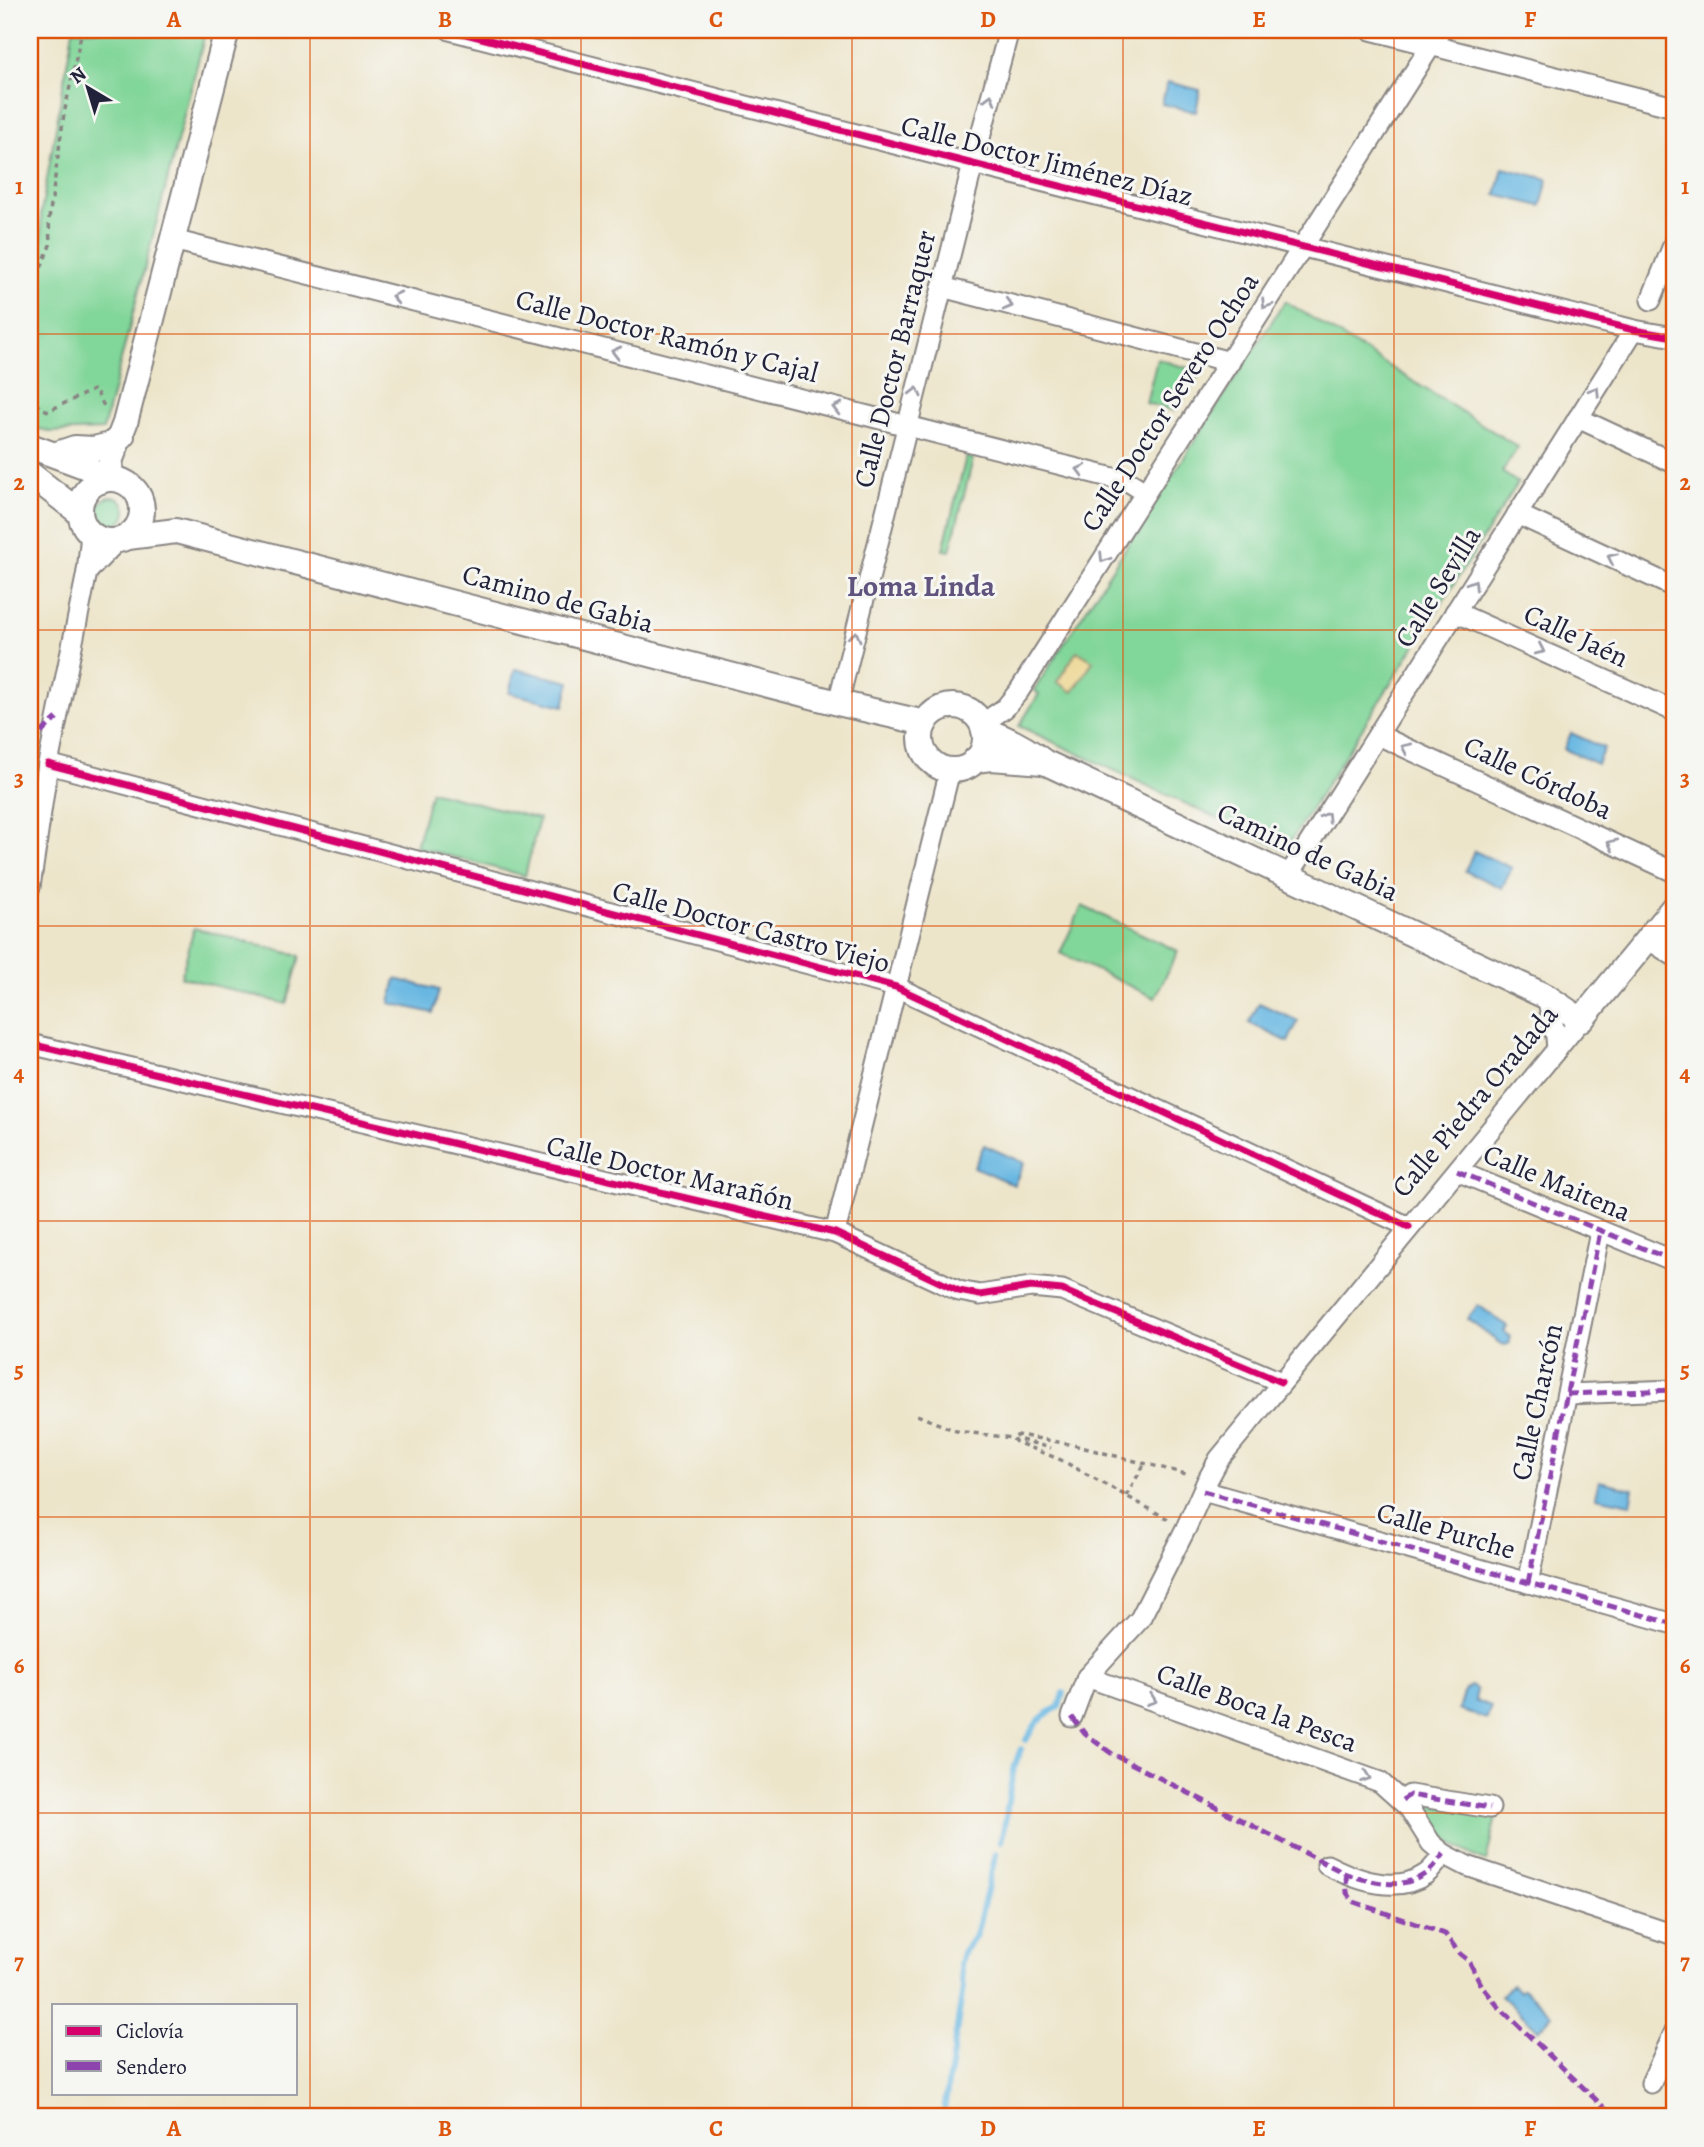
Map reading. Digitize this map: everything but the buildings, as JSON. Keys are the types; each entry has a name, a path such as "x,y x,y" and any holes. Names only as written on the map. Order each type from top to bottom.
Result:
{"street":[{"path":"87,572 139,524 121,488 111,459 122,436 227,30"},
{"name":"Calle Doctor Jiménez Díaz","path":"450,30 1303,247 1634,330 1674,337"},
{"name":"Calle Doctor Barraquer","path":"838,703 1009,30"},
{"path":"1371,30 1436,37 1674,107"},
{"name":"Calle Doctor Severo Ochoa","path":"983,727 1005,708 1019,691 1436,37"},
{"name":"Calle Doctor Ramón y Cajal","path":"173,240 1129,482 1145,492"},
{"path":"1651,300 1674,243"},
{"path":"942,287 1230,362"},
{"name":"Calle Sevilla","path":"1289,875 1634,330"},
{"path":"1578,418 1674,463"},
{"path":"54,455 75,448 94,449 110,445 122,436"},
{"name":"Camino de Gabia","path":"30,446 87,467 121,488 176,531"},
{"path":"30,474 103,540 123,539"},
{"path":"30,887 48,764 87,572 84,495 94,484 121,488"},
{"path":"1517,514 1674,587"},
{"name":"Camino de Gabia","path":"123,539 176,531 838,703 925,723"},
{"name":"Calle Jaén","path":"1455,612 1674,711"},
{"path":"949,706 968,710 983,727 984,746 968,766 950,770 940,767 925,753 921,733 925,723 939,709 949,706"},
{"name":"Camino de Gabia","path":"983,727 1026,748 1044,762 1586,1015"},
{"name":"Calle Córdoba","path":"1378,735 1674,872"},
{"name":"Camino de Gabia","path":"975,760 991,758 1044,762"},
{"name":"Calle Doctor Castro Viejo","path":"48,764 896,987 1409,1227"},
{"path":"835,1233 950,770"},
{"name":"Calle Piedra Oradada","path":"1072,1717 1087,1677 1140,1619 1219,1459 1674,907"},
{"path":"1649,937 1674,953"},
{"path":"1547,997 1557,1050"},
{"name":"Calle Doctor Marañón","path":"30,1044 835,1233 959,1291 980,1295 1031,1287 1062,1290 1281,1382"},
{"name":"Calle Maitena","path":"1457,1171 1674,1261"},
{"name":"Calle Charcón","path":"1528,1583 1600,1232"},
{"path":"1567,1394 1674,1390"},
{"name":"Calle Purche","path":"1205,1486 1674,1624"},
{"name":"Calle Boca la Pesca","path":"1087,1677 1380,1782 1402,1800 1431,1843 1466,1866 1674,1935"},
{"path":"1402,1800 1409,1795 1490,1808"},
{"path":"1327,1864 1346,1874 1391,1885 1411,1882 1427,1873 1444,1854"},
{"path":"1651,2083 1674,2033"}],"path":[{"path":"30,326 36,281 50,245 49,219 64,114 82,30"},
{"path":"30,397 32,403 48,411 95,389 106,409"},
{"path":"917,1415 956,1432 1012,1438 1019,1435 1145,1463 1205,1486"},
{"path":"1012,1438 1186,1528"},
{"path":"1021,1440 1051,1448"},
{"path":"1049,1455 1054,1441"},
{"path":"1126,1496 1145,1463"}],"green space":[{"path":"73,30 206,30 103,430 50,432 30,426 30,268 31,261 42,248 41,213"},
{"path":"1285,301 1518,447 1502,472 1518,483 1285,850 1019,726 1039,694 1034,690"},
{"path":"1157,359 1201,372 1175,411 1146,403"},
{"path":"966,457 973,459 950,551 943,550"},
{"path":"112,497 122,501 126,511 122,521 112,525 102,521 98,511 102,501"},
{"path":"431,791 539,819 525,876 416,847"},
{"path":"1082,906 1178,951 1155,998 1060,953"},
{"path":"194,928 300,956 287,1004 181,977"},
{"path":"1422,1803 1496,1817 1486,1862 1465,1851 1440,1832"}],"sand":[{"path":"1077,651 1093,661 1073,692 1057,682"}],"water":[{"path":"1167,82 1200,90 1196,112 1162,104"},
{"path":"1503,168 1548,179 1541,206 1496,195"},
{"path":"515,669 570,682 564,706 509,693"},
{"path":"1571,733 1604,748 1597,764 1564,749"},
{"path":"1474,851 1512,868 1502,888 1465,871"},
{"path":"396,979 439,990 433,1013 390,1003"},
{"path":"1259,1003 1298,1021 1288,1042 1249,1023"},
{"path":"984,1145 1024,1163 1014,1185 974,1167"},
{"path":"1478,1305 1507,1326 1504,1331 1510,1337 1510,1343 1501,1344 1467,1319"},
{"path":"1599,1481 1633,1489 1630,1504 1596,1497"},
{"path":"1471,1686 1477,1690 1475,1701 1491,1706 1487,1719 1459,1710 1465,1690"},
{"path":"1512,1984 1520,1991 1523,1988 1552,2015 1538,2030 1501,1995"}],"waterway":[{"path":"1026,1740 1039,1720 1059,1707 1063,1693"},
{"path":"1001,1841 1014,1771 1021,1749"},
{"path":"943,2117 963,1988 960,1964 963,1952 976,1935 996,1853"}],"marked path":[{"path":"30,743 57,718"},
{"path":"1457,1171 1674,1261"},
{"path":"1528,1583 1600,1232"},
{"path":"1567,1394 1674,1390"},
{"path":"1203,1491 1674,1624"},
{"path":"1072,1717 1085,1734 1111,1753 1346,1874 1376,1882 1406,1882 1428,1872 1444,1854"},
{"path":"1402,1800 1410,1795 1490,1808"},
{"path":"1346,1874 1347,1893 1354,1902 1445,1934 1469,1961 1482,1986 1497,2005 1614,2117"}],"cycle path":[{"path":"450,30 1634,330 1674,337"},
{"path":"48,764 896,987 1409,1227"},
{"path":"30,1044 835,1233 959,1291 980,1295 1031,1287 1062,1290 1281,1382"}],"district":[{"name":"Loma Linda","path":"921,586"}]}
